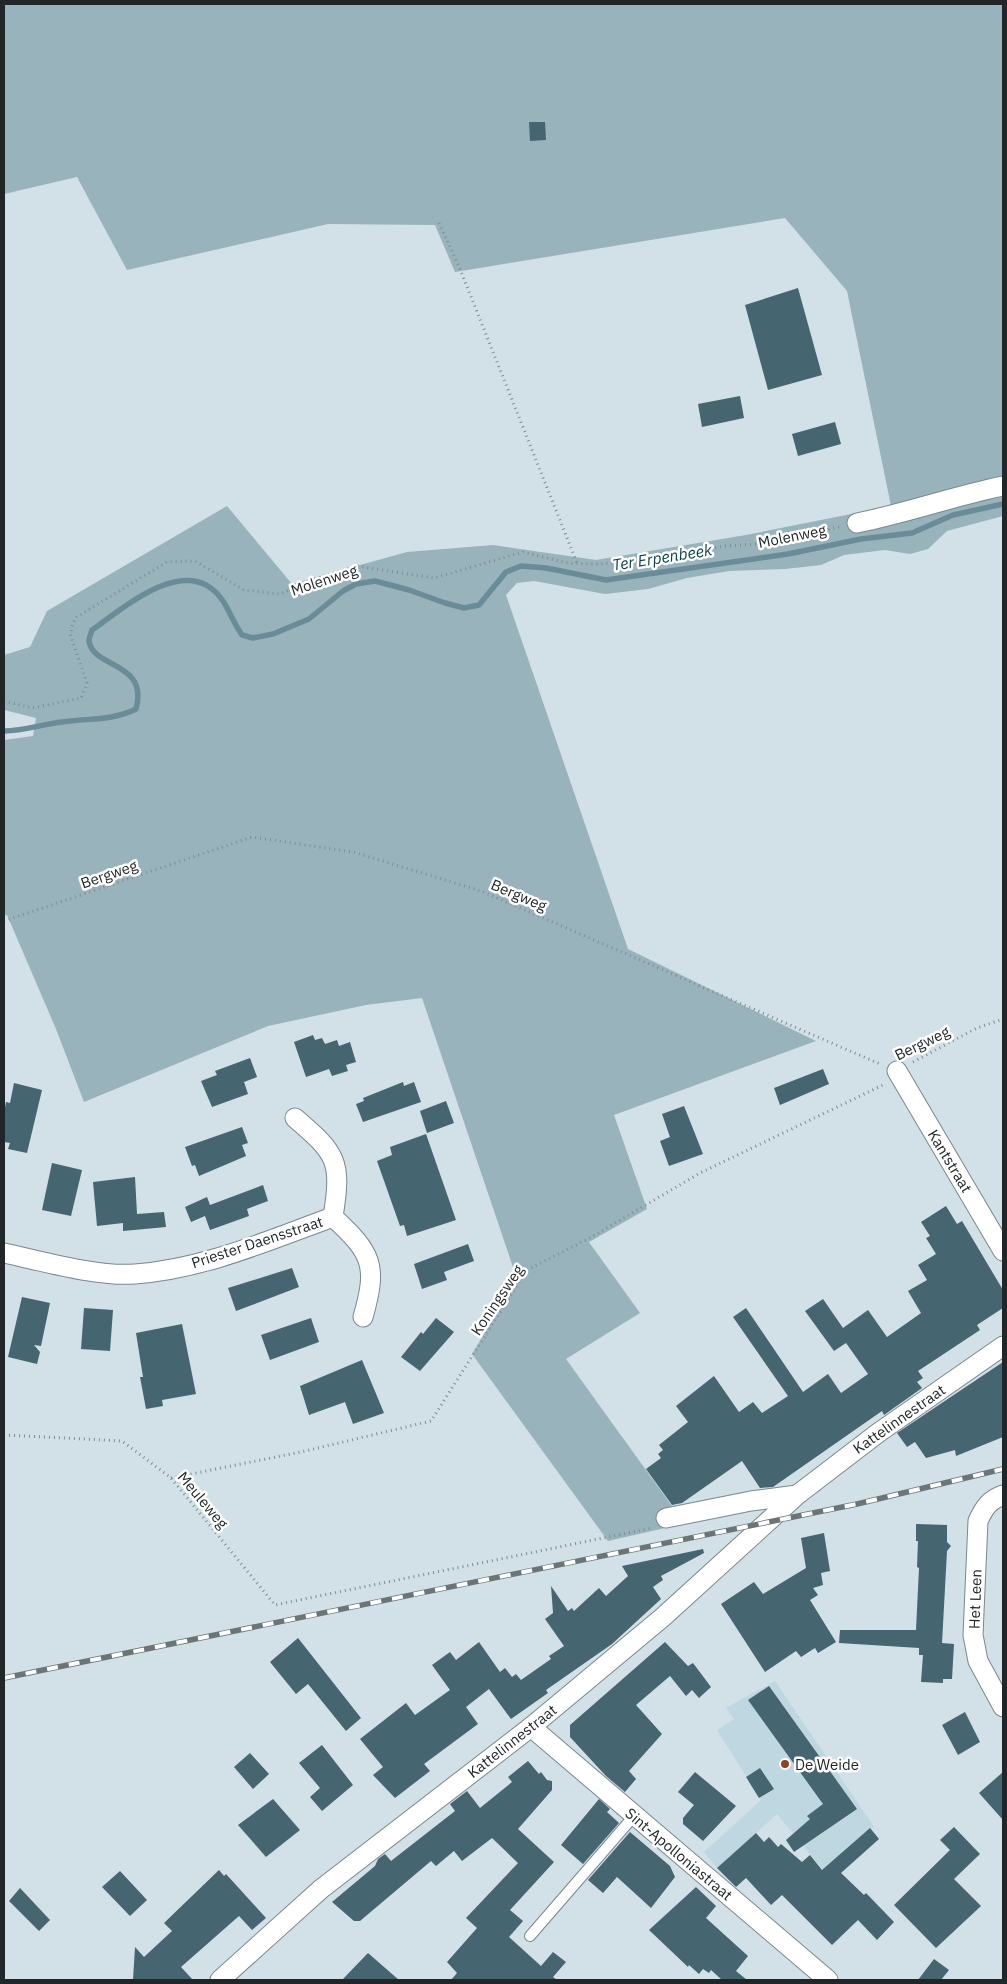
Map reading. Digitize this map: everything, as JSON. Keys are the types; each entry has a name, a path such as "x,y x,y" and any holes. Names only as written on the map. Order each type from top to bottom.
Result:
{"street":[{"path":"857,523 889,517 971,492 1003,486"},
{"name":"Kantstraat","path":"897,1071 1003,1250"},
{"name":"Priester Daensstraat","path":"295,1118 322,1141 334,1158 337,1188 332,1218"},
{"name":"Priester Daensstraat","path":"4,1253 80,1270 134,1275 204,1263 332,1218"},
{"name":"Priester Daensstraat","path":"332,1218 358,1241 368,1259 372,1287 363,1317"},
{"name":"Kattelinnestraat","path":"220,1980 321,1889 531,1727 663,1617 797,1495 878,1433 1003,1346"},
{"path":"666,1518 751,1501 797,1495"},
{"name":"Het Leen","path":"1003,1495 995,1498 984,1507 978,1521 973,1635 978,1661 1003,1708"},
{"name":"Sint-Apolloniastraat","path":"531,1727 828,1980"}],"lane":[{"path":"530,1936 634,1816"}],"path":[{"path":"439,224 460,269 577,562"},
{"name":"Molenweg","path":"4,701 32,708 81,698 88,683 70,634 75,618 167,562 195,561 244,590 280,594 315,579 357,566 434,578 523,552 595,564 631,562 725,546 757,544 857,523"},
{"name":"Bergweg","path":"4,921 252,837 353,852 481,891 897,1071 976,1028 1003,1019"},
{"name":"Koningsweg","path":"171,1478 301,1452 431,1421 527,1270 588,1239 700,1173 891,1082 897,1071"},
{"name":"Meuleweg","path":"4,1435 122,1441 171,1478 275,1605 659,1526 666,1518"}],"shaded area":[{"path":"4,4 1003,4 1003,516 947,531 928,549 910,554 885,550 844,555 821,565 785,569 729,571 687,578 648,589 605,594 534,581 517,583 506,595 628,949 816,1041 614,1115 647,1209 589,1242 640,1313 566,1359 674,1509 662,1513 665,1528 608,1541 472,1354 517,1279 422,998 366,1005 268,1026 84,1102 56,1029 7,915 4,915 4,740 33,736 36,718 4,710 4,655 30,647 47,611 227,506 292,584 407,552 493,545 596,560 746,535 891,506 847,291 785,218 455,272 435,225 328,224 127,270 77,177 4,194"},
{"name":"De Weide","path":"775,1681 874,1827 823,1870 777,1814 717,1868 704,1852 761,1800 717,1730 734,1719 726,1708"}],"building":[{"path":"529,122 545,122 546,140 530,141"},
{"path":"798,288 822,375 768,390 745,305"},
{"path":"740,396 744,418 702,427 698,404"},
{"path":"835,422 841,444 798,456 792,434"},
{"path":"313,1035 315,1040 322,1038 325,1044 337,1040 339,1046 350,1042 356,1062 346,1065 348,1071 332,1076 329,1069 306,1077 294,1042"},
{"path":"250,1058 257,1077 244,1082 248,1094 212,1107 201,1081 217,1075 215,1071"},
{"path":"823,1069 829,1084 780,1105 774,1088"},
{"path":"403,1082 404,1086 414,1082 421,1102 363,1122 356,1104 364,1101 363,1098"},
{"path":"14,1083 42,1090 27,1153 8,1149 10,1143 4,1142 4,1113 6,1102 10,1103"},
{"path":"446,1101 454,1123 427,1133 420,1111"},
{"path":"684,1106 703,1154 669,1166 660,1141 670,1137 662,1114"},
{"path":"242,1127 248,1143 242,1145 246,1156 199,1176 195,1165 192,1166 185,1147"},
{"path":"426,1134 456,1220 407,1236 404,1225 400,1226 377,1161 392,1155 390,1147"},
{"path":"52,1163 82,1170 71,1216 42,1210"},
{"path":"135,1177 137,1214 164,1212 166,1227 123,1231 123,1223 97,1226 93,1182"},
{"path":"263,1185 268,1201 247,1209 249,1216 210,1230 205,1216 191,1222 185,1207 207,1197 210,1205"},
{"path":"946,1206 957,1224 962,1221 1003,1290 1003,1308 977,1325 980,1330 918,1371 923,1378 917,1382 922,1388 884,1415 882,1411 773,1487 760,1488 742,1461 682,1503 672,1505 646,1469 661,1458 658,1454 663,1450 659,1445 688,1422 676,1406 714,1376 739,1412 753,1402 762,1413 788,1396 733,1317 746,1308 803,1392 828,1374 841,1393 868,1374 846,1343 834,1351 805,1311 823,1299 843,1328 868,1310 887,1337 921,1313 908,1291 927,1280 918,1265 936,1254 926,1238 930,1236 921,1222"},
{"path":"468,1244 474,1261 444,1272 447,1280 422,1289 414,1264"},
{"path":"292,1268 299,1287 236,1311 228,1288"},
{"path":"22,1297 50,1303 41,1346 34,1345 40,1352 37,1364 8,1357"},
{"path":"84,1308 113,1310 110,1351 81,1349"},
{"path":"311,1318 319,1342 270,1360 261,1335"},
{"path":"436,1318 454,1332 420,1371 401,1357 421,1332 423,1334"},
{"path":"182,1324 196,1394 162,1400 163,1406 146,1409 140,1377 143,1377 136,1333"},
{"path":"362,1360 384,1413 353,1424 345,1402 309,1415 300,1386"},
{"path":"1003,1362 1003,1437 956,1456 955,1450 926,1458 915,1442 907,1447 897,1433"},
{"path":"916,1524 947,1525 947,1542 951,1546 947,1551 942,1643 954,1644 952,1679 943,1679 943,1683 921,1682 923,1655 919,1655 919,1648 839,1643 840,1630 916,1630 919,1568 917,1567 918,1541 916,1541"},
{"path":"824,1533 830,1571 821,1573 823,1585 813,1588 818,1595 810,1600 836,1642 818,1653 815,1648 801,1657 796,1651 765,1672 721,1604 754,1582 763,1594 806,1568 801,1538"},
{"path":"703,1549 704,1553 661,1576 663,1580 653,1587 661,1599 612,1644 546,1690 548,1693 511,1719 489,1689 466,1707 478,1724 424,1764 430,1771 395,1798 373,1775 383,1767 360,1739 406,1703 415,1715 450,1690 432,1665 450,1652 456,1660 479,1642 500,1672 505,1668 512,1677 516,1674 521,1680 551,1659 549,1656 564,1646 545,1619 553,1613 551,1586 568,1611 572,1608 574,1611 599,1588 606,1596 628,1576 622,1566"},
{"path":"298,1638 361,1718 346,1731 308,1684 296,1694 270,1662"},
{"path":"665,1642 688,1666 693,1663 711,1687 699,1698 692,1690 686,1696 670,1676 636,1705 662,1734 629,1771 636,1779 625,1792 606,1776 570,1737 570,1725"},
{"path":"769,1686 857,1809 794,1852 786,1840 810,1819 807,1816 823,1804 748,1700"},
{"path":"965,1712 980,1742 958,1755 942,1725"},
{"path":"322,1745 353,1785 322,1811 310,1797 320,1788 299,1763"},
{"path":"250,1753 269,1774 253,1789 234,1767"},
{"path":"528,1761 539,1774 541,1772 547,1780 552,1781 552,1790 518,1829 554,1862 510,1910 523,1921 509,1937 541,1966 553,1952 566,1962 553,1977 557,1980 451,1980 457,1973 447,1962 477,1928 466,1918 518,1863 492,1838 462,1861 454,1851 436,1866 431,1861 360,1921 354,1921 332,1902 375,1866 378,1859 385,1854 391,1861 455,1811 450,1804 467,1791 480,1808 512,1782 508,1777"},
{"path":"760,1768 774,1789 759,1798 746,1777"},
{"path":"695,1772 736,1806 703,1841 683,1824 683,1818 694,1805 678,1792"},
{"path":"1003,1772 1003,1820 979,1793"},
{"path":"273,1799 300,1830 266,1857 238,1825"},
{"path":"599,1799 610,1809 607,1812 619,1823 583,1864 561,1845"},
{"path":"954,1827 980,1854 954,1879 981,1906 936,1948 894,1905 950,1850 940,1840"},
{"path":"870,1828 879,1839 841,1873 864,1895 866,1893 894,1922 877,1940 858,1920 832,1945 782,1895 771,1905 746,1878 736,1887 717,1868 756,1833 764,1842 769,1837 778,1847 781,1844 802,1862 810,1855 822,1870"},
{"path":"630,1832 670,1866 675,1877 651,1908 617,1877 603,1893 588,1880"},
{"path":"219,1870 224,1876 226,1874 266,1918 252,1930 239,1916 181,1967 193,1980 133,1980 135,1947 144,1957 172,1931 164,1923"},
{"path":"120,1871 147,1900 130,1916 102,1887"},
{"path":"696,1887 716,1906 706,1918 748,1956 736,1971 747,1980 722,1980 711,1970 709,1973 703,1969 699,1974 689,1965 688,1967 649,1930"},
{"path":"20,1888 50,1920 39,1931 9,1901"},
{"path":"368,1953 399,1980 342,1980"},
{"path":"934,1959 949,1970 941,1980 918,1980"}],"waterway":[{"name":"Ter Erpenbeek","path":"4,731 118,716 136,709 138,693 135,682 128,674 100,657 93,650 89,641 90,636 92,630 139,597 175,582 193,581 209,587 223,601 242,635 253,638 273,634 309,619 343,591 356,584 375,581 464,608 479,605 506,572 521,566 546,568 606,580 788,554 861,539 912,533 953,515 1003,504"}],"railway":[{"path":"4,1678 857,1504 1003,1469"}],"place":[{"name":"De Weide","path":"785,1764"}]}
